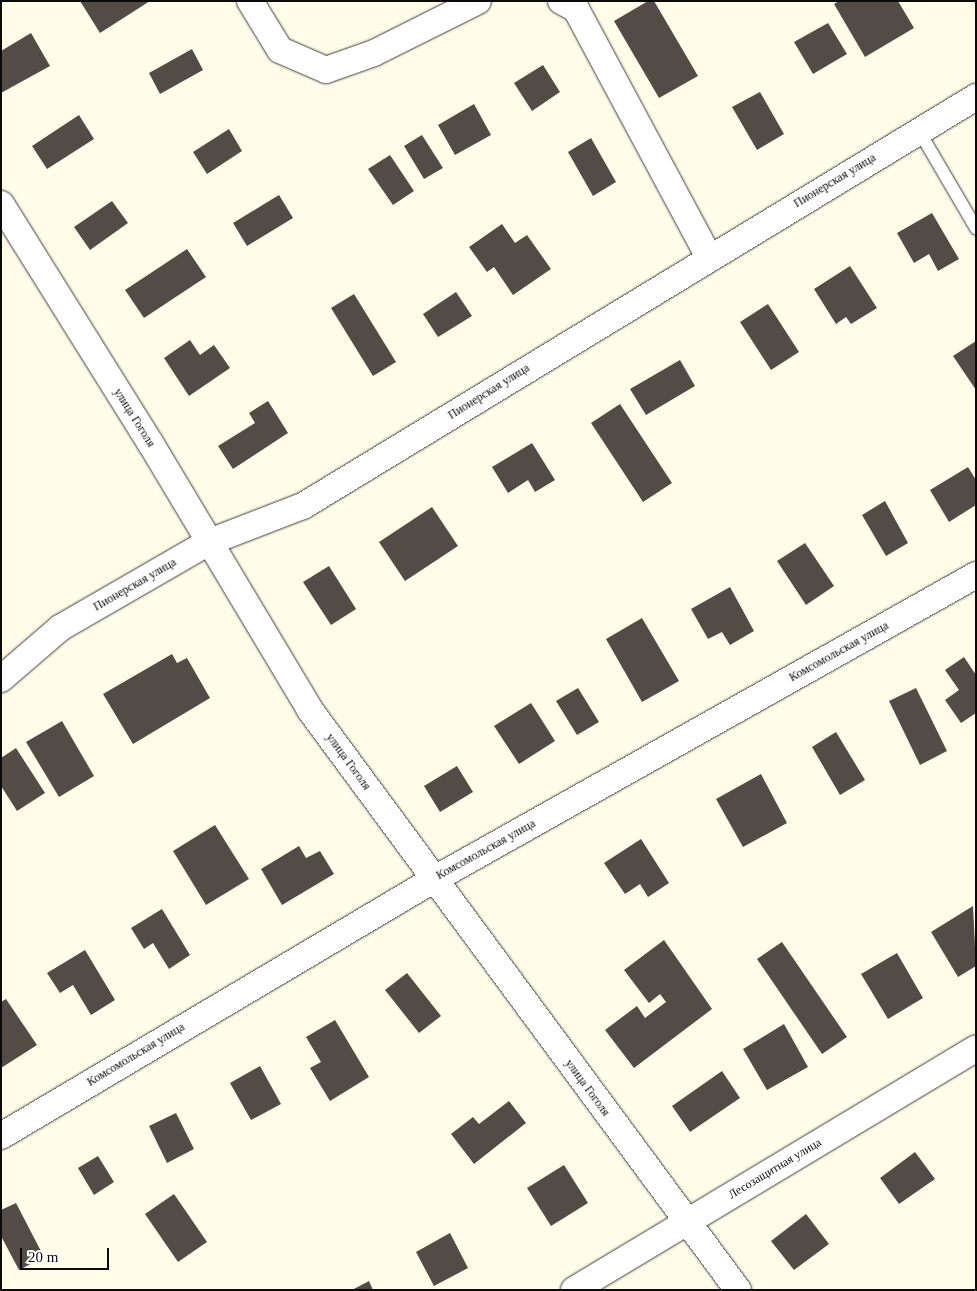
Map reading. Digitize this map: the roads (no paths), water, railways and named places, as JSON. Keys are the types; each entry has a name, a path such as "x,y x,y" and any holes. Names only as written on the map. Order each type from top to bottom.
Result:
{"street":[{"path":"250,1 280,50 326,70 374,53 478,1"},
{"path":"572,4 709,257"},
{"name":"Пионерская улица","path":"1,679 60,628 207,543 303,506 709,257 976,97"},
{"name":"улица Гоголя","path":"1,204 151,444 207,543 310,710 685,1223 738,1290"},
{"name":"Комсомольская улица","path":"1,1136 433,880 976,575"},
{"name":"Лесозащитная улица","path":"574,1290 976,1048"}],"lane":[{"path":"919,131 976,228"}]}
